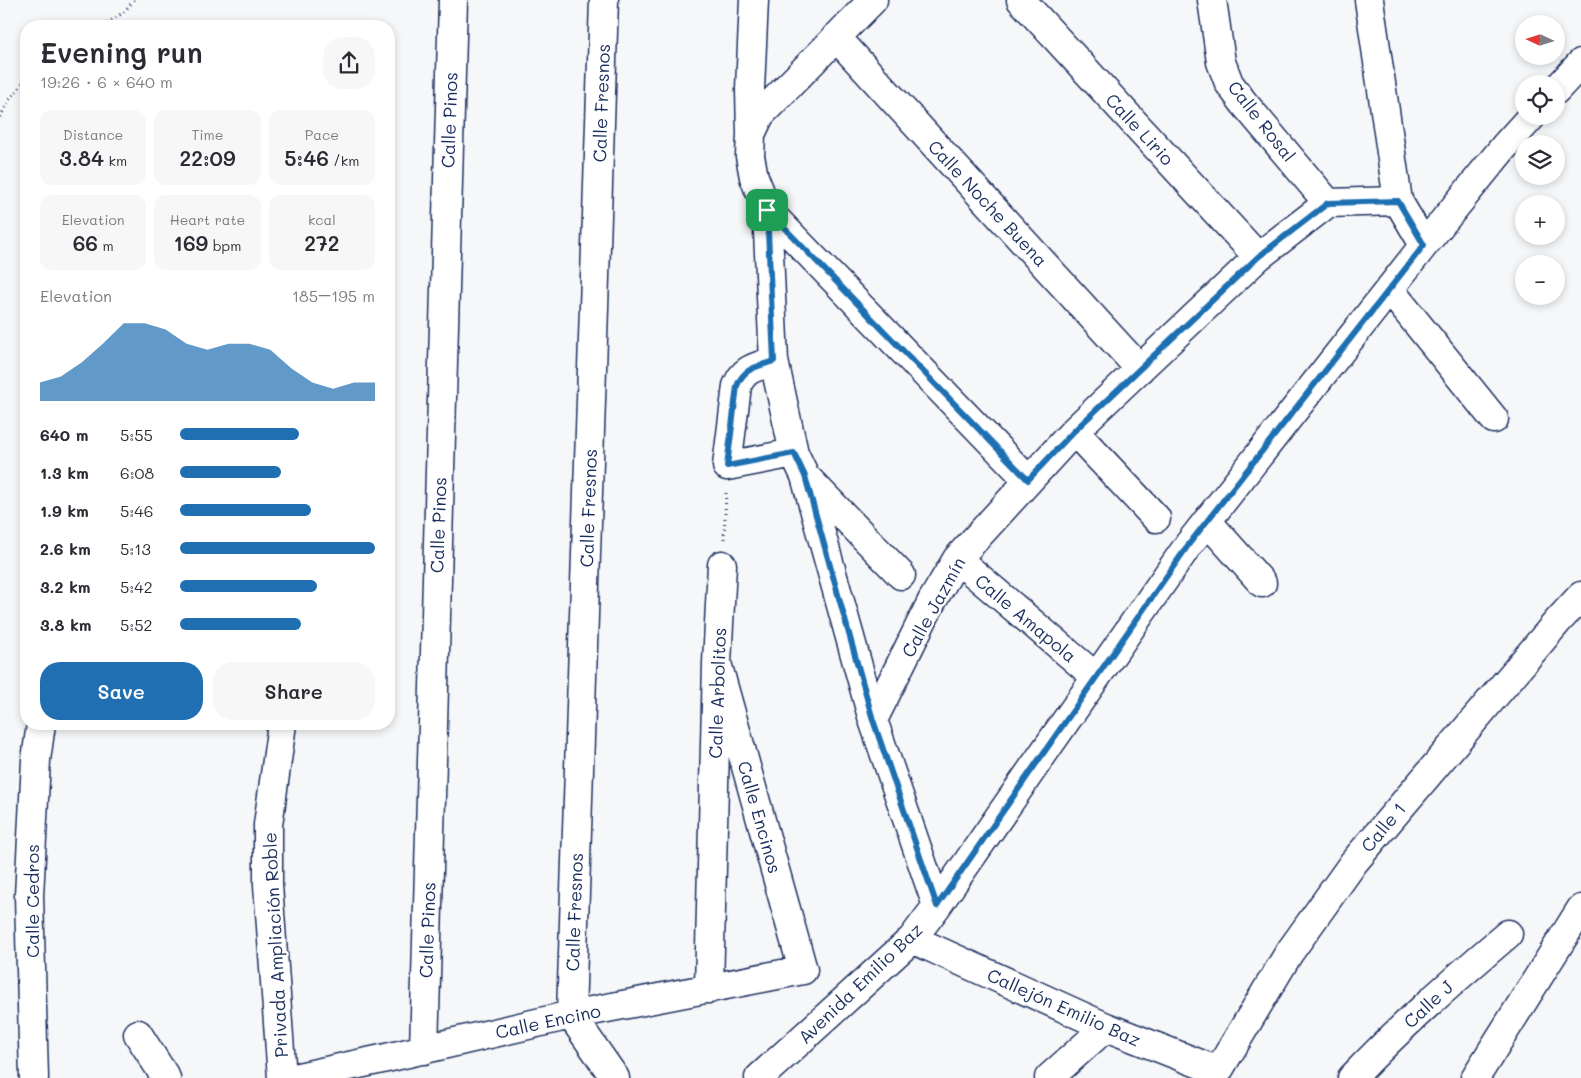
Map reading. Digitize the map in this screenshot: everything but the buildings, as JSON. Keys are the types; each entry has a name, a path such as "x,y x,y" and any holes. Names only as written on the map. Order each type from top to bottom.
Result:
{"street":[{"name":"Calle Pinos","path":"424,1050 453,0"},
{"name":"Calle Fresnos","path":"571,1015 604,0"},
{"path":"754,0 750,89 750,156 752,170 767,210 774,361 799,464 873,720 937,906"},
{"path":"751,134 760,115 873,0"},
{"name":"Calle Lirio","path":"1021,0 1258,257"},
{"name":"Calle Rosal","path":"1212,0 1221,62 1229,83 1328,203"},
{"path":"1369,0 1398,201 1424,245"},
{"name":"Calle Noche Buena","path":"836,37 1140,369"},
{"path":"1565,80 1581,63"},
{"name":"Avenida Emilio Baz","path":"759,1078 912,939 1207,521 1424,245 1524,125"},
{"path":"1328,203 1398,201"},
{"name":"Calle Jazmín","path":"873,720 932,601 957,559 1074,431 1258,257 1328,203"},
{"path":"767,210 1028,480"},
{"path":"1390,290 1494,419"},
{"path":"774,361 748,370 740,376 737,386 727,466 799,464 901,575"},
{"path":"1074,431 1156,518"},
{"path":"1207,521 1262,584"},
{"name":"Calle Amapola","path":"957,559 1096,677"},
{"name":"Calle Arbolitos","path":"709,989 717,663 722,565"},
{"name":"Calle 1","path":"1216,1075 1289,953 1354,862 1581,596"},
{"name":"Calle Encinos","path":"717,663 803,970"},
{"name":"Calle Cedros","path":"34,1078 29,896 36,760 40,730"},
{"name":"Privada Ampliación Roble","path":"281,730 268,835 268,885 282,1078"},
{"path":"1474,1078 1581,909"},
{"name":"Calle J","path":"1352,1078 1373,1055 1438,994 1508,934"},
{"name":"Callejón Emilio Baz","path":"912,939 1216,1075"},
{"name":"Calle Encino","path":"294,1078 388,1069 424,1050 571,1015 803,970"},
{"path":"571,1015 615,1078"},
{"path":"1049,1078 1106,1027"},
{"path":"138,1034 166,1078"}],"path":[{"path":"112,20 124,12 134,0"},
{"path":"0,117 20,87"},
{"path":"722,565 727,466"}],"route":[{"path":"1398,201 1424,245 1189,544 937,906 873,720 805,476 794,453 727,466 737,386 740,376 748,370 774,361 767,210 1028,480 1074,431 1258,257 1328,203 1398,201"}]}
